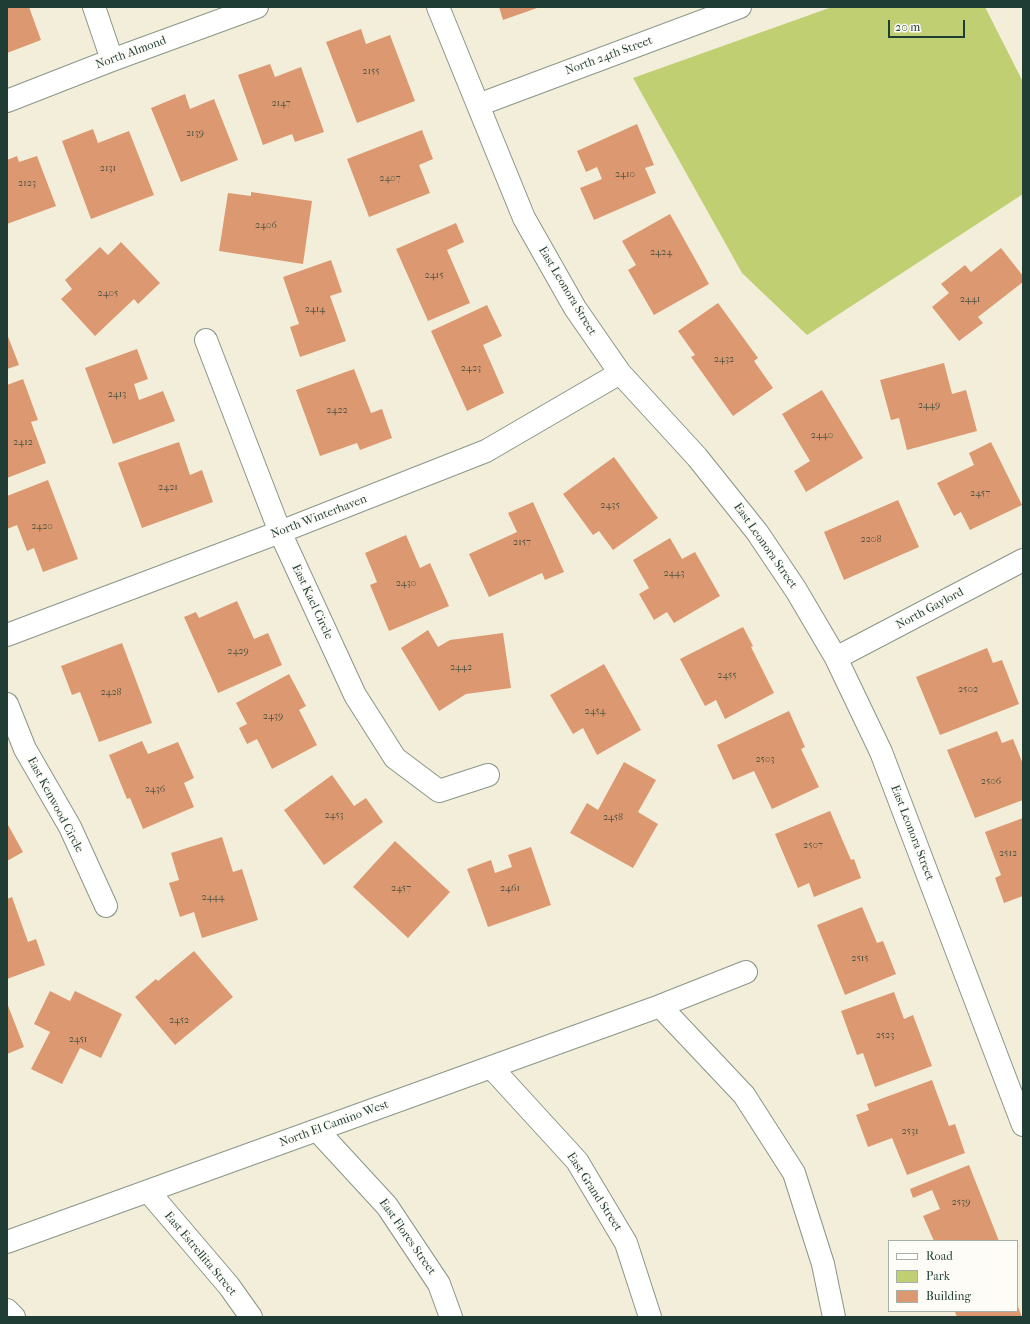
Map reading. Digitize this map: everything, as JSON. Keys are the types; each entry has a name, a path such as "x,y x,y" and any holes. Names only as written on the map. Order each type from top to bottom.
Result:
{"street":[{"path":"94,7 112,60"},
{"name":"North Almond","path":"7,100 257,7"},
{"name":"East Leonora Street","path":"438,7 524,218 574,308 620,373 697,456 757,532 796,590 836,658 881,752 1023,1125"},
{"name":"North 24th Street","path":"478,104 740,7"},
{"name":"East Kael Circle","path":"206,340 280,532 355,695 395,758 438,791 488,776"},
{"name":"North Winterhaven","path":"7,635 280,532 486,451 620,373"},
{"name":"North Gaylord","path":"836,658 1023,560"},
{"name":"East Kenwood Circle","path":"7,704 26,749 70,827 106,906"},
{"name":"North El Camino West","path":"7,1242 660,1006 746,972"},
{"path":"660,1006 744,1095 794,1172 823,1264 834,1317"},
{"name":"East Grand Street","path":"492,1067 577,1162 626,1243 650,1317"},
{"name":"East Flores Street","path":"317,1130 387,1206 439,1284 450,1317"},
{"name":"East Estrellita Street","path":"148,1191 229,1286 251,1317"},
{"path":"7,1310 14,1317"}],"green space":[{"path":"832,7 985,7 1023,82 1023,194 807,335 742,273 633,78"}],"building":[{"path":"7,7 29,7 41,40 7,53"},
{"path":"499,7 540,7 503,20"},
{"path":"361,29 366,44 390,35 415,101 357,123 326,42"},
{"path":"270,64 275,77 301,67 324,132 295,142 292,134 263,145 238,75"},
{"path":"185,94 190,109 214,99 238,160 181,182 151,108"},
{"path":"637,124 654,165 645,168 656,193 594,220 580,188 602,179 597,167 586,172 577,151"},
{"path":"93,129 98,143 129,131 154,195 91,219 62,141"},
{"path":"422,130 433,159 419,165 430,193 369,217 347,159"},
{"path":"17,156 19,162 37,156 56,206 7,224 7,160"},
{"path":"251,192 312,201 303,264 219,251 228,193 251,196"},
{"path":"670,214 709,284 654,315 628,270 636,265 622,241"},
{"path":"456,223 464,242 447,250 470,303 428,321 396,249"},
{"path":"121,242 160,283 138,304 134,299 95,336 61,299 72,289 65,280 100,247 108,255"},
{"path":"1001,248 1023,276 1023,282 978,317 983,323 959,341 932,307 949,293 941,284 965,265 971,272"},
{"path":"331,260 342,292 330,296 346,341 300,357 290,327 299,324 283,277"},
{"path":"718,303 758,358 754,361 773,388 733,416 691,357 695,355 678,331"},
{"path":"487,305 502,336 483,345 504,393 467,411 431,331"},
{"path":"7,334 19,365 7,369"},
{"path":"137,349 148,379 134,384 139,400 163,391 175,421 113,444 85,368"},
{"path":"944,363 952,394 966,390 977,431 907,450 899,418 891,420 880,380"},
{"path":"354,369 371,413 382,409 392,438 360,450 357,443 320,456 296,390"},
{"path":"23,379 38,420 31,422 46,463 7,478 7,385"},
{"path":"822,390 863,458 806,492 794,471 810,461 782,414"},
{"path":"179,442 190,475 202,470 213,502 142,528 118,463"},
{"path":"991,442 1022,505 970,530 961,512 954,516 937,483 974,465 969,453"},
{"path":"614,457 658,518 613,550 599,531 593,535 563,494"},
{"path":"48,480 78,559 43,572 34,548 27,551 17,525 7,529 7,496"},
{"path":"898,500 919,547 844,580 824,532"},
{"path":"533,502 564,572 545,580 542,573 489,597 469,554 517,532 508,513"},
{"path":"406,535 420,568 430,563 449,606 389,631 370,585 377,582 365,553"},
{"path":"670,538 682,559 695,552 720,596 674,623 667,612 654,620 639,594 649,588 633,560"},
{"path":"237,601 254,639 268,633 282,665 218,693 184,617 196,612 199,618"},
{"path":"743,627 753,646 751,647 774,693 725,719 716,700 705,706 680,659"},
{"path":"428,630 438,647 450,640 503,633 511,688 466,694 439,711 401,648"},
{"path":"122,643 152,723 99,742 80,692 72,695 61,666"},
{"path":"987,648 993,663 1002,660 1019,704 940,735 916,677"},
{"path":"604,664 641,730 597,755 583,728 573,734 550,695"},
{"path":"289,674 306,706 299,710 317,745 272,769 257,739 247,744 239,728 247,724 236,703"},
{"path":"789,711 805,747 801,749 819,787 772,809 754,771 733,780 717,745"},
{"path":"997,731 1002,743 1013,739 1023,764 1023,800 975,818 947,750"},
{"path":"142,741 148,754 178,742 194,778 184,783 194,807 143,829 130,798 127,799 109,755"},
{"path":"624,762 656,780 638,812 658,824 633,868 570,833 587,803 598,810"},
{"path":"332,775 354,806 366,798 383,822 324,865 284,810"},
{"path":"830,811 851,860 854,859 861,878 814,897 809,883 798,888 775,834"},
{"path":"1023,818 1023,896 1004,903 995,878 1001,875 985,832"},
{"path":"7,823 23,852 7,861"},
{"path":"222,837 233,872 242,869 258,920 202,938 194,912 180,917 169,883 179,880 171,853"},
{"path":"395,841 450,892 408,938 353,887"},
{"path":"531,847 551,905 488,927 467,869 491,860 495,873 512,867 508,855"},
{"path":"12,897 28,942 36,939 45,965 7,979 7,899"},
{"path":"862,907 877,943 883,941 896,974 845,995 817,925"},
{"path":"194,951 233,997 175,1045 135,997 156,979 158,981"},
{"path":"50,991 70,1001 75,991 122,1014 101,1058 80,1048 62,1084 31,1069 50,1032 34,1024"},
{"path":"894,992 904,1019 913,1015 932,1066 875,1087 863,1053 857,1055 841,1011"},
{"path":"7,1003 24,1047 7,1054"},
{"path":"932,1080 949,1126 955,1124 965,1153 907,1175 892,1138 868,1147 856,1115 869,1110 867,1104"},
{"path":"969,1165 999,1240 934,1240 923,1216 940,1209 932,1190 913,1198 910,1189"},
{"path":"1018,1307 1022,1317 957,1317 955,1312 1018,1312"}]}
